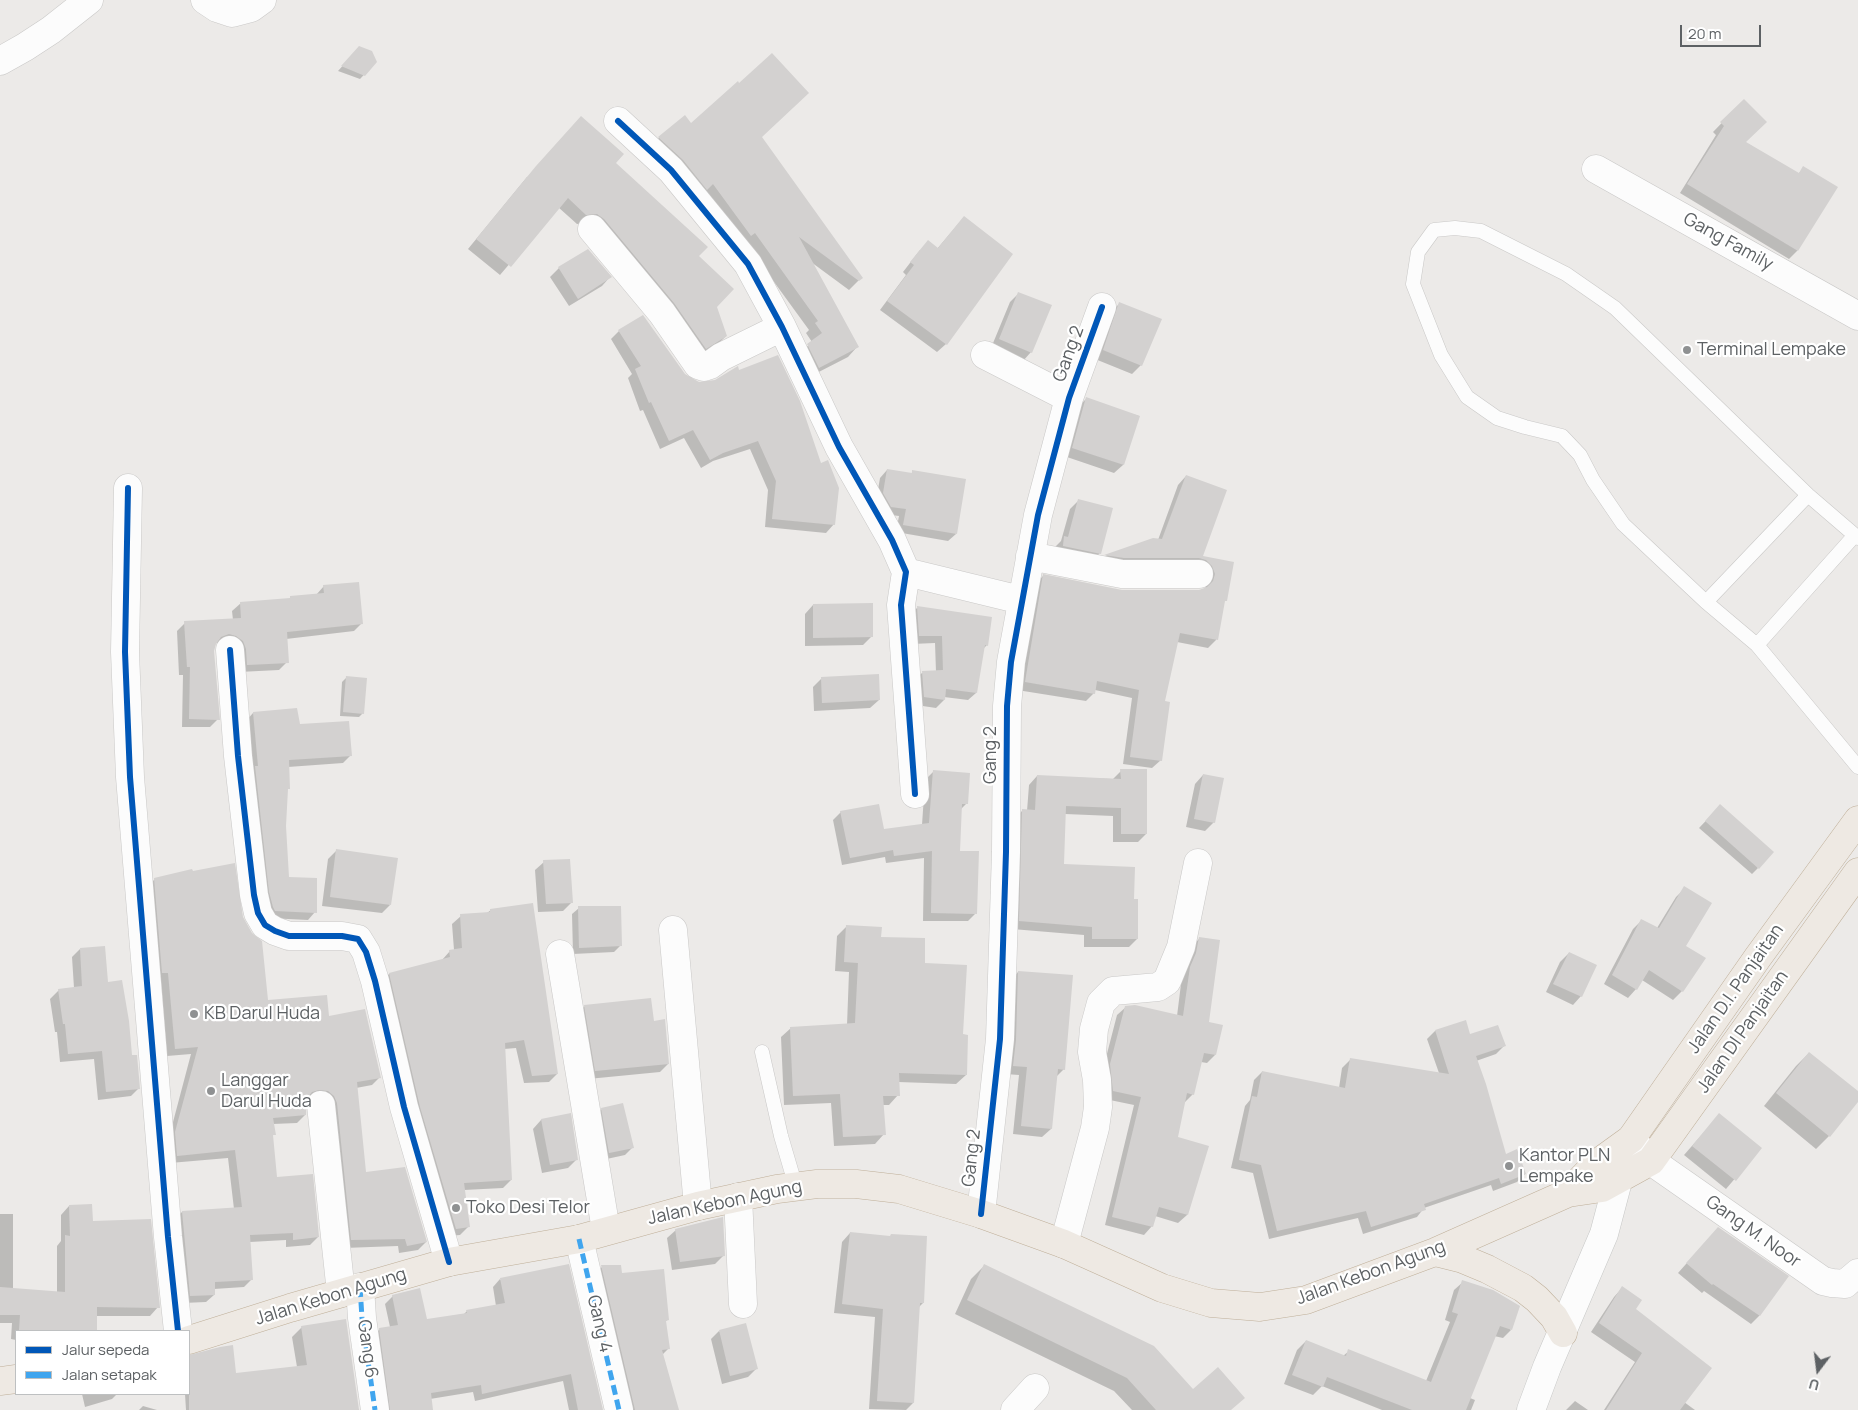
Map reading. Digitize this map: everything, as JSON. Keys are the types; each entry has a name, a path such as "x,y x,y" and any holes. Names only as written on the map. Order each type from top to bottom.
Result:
{"highway":[{"name":"Jalan D.I. Panjaitan","path":"1568,1193 1595,1165 1620,1146 1858,820"},
{"name":"Jalan DI Panjaitan","path":"1568,1193 1602,1188 1618,1181 1651,1161 1858,872"},
{"name":"Jalan Kebon Agung","path":"190,1340 448,1262 580,1239 606,1230 698,1206 796,1186 856,1184 899,1189 982,1214 1064,1244 1162,1288 1211,1303 1260,1307 1306,1300 1435,1252 1568,1193"},
{"path":"1435,1252 1463,1259 1523,1288 1537,1299 1554,1317 1563,1333"},
{"path":"0,1381 15,1379"}],"street":[{"path":"0,60 32,43 89,0"},
{"path":"205,0 217,8 232,12 251,8 262,0"},
{"path":"618,121 671,170 748,264 782,327 839,446 892,540 906,572 901,605 915,794"},
{"name":"Gang Family","path":"1596,169 1858,316"},
{"path":"592,229 662,313 698,365 704,367 710,365 721,356 782,327"},
{"name":"Gang 2","path":"982,1214 1000,1039 1006,852 1007,706 1011,662 1038,515 1069,398 1102,307"},
{"path":"985,355 1069,398"},
{"path":"128,488 126,652 130,777 168,1237 178,1330"},
{"path":"1030,556 1122,574 1200,574"},
{"path":"906,572 1021,600"},
{"path":"230,650 238,756 254,896 258,913 265,925 274,931 289,936 342,936 358,939 366,952 375,981 404,1107 448,1262"},
{"path":"1064,1244 1095,1128 1098,1107 1097,1080 1092,1052 1094,1028 1101,1003 1113,991 1158,988 1167,981 1181,947 1198,863"},
{"path":"672,930 698,1206"},
{"path":"560,954 606,1230"},
{"name":"Gang 6","path":"321,1105 350,1290 362,1318 375,1410"},
{"path":"1531,1410 1547,1367 1604,1234 1618,1181 1620,1146 1651,1161"},
{"name":"Gang M. Noor","path":"1651,1161 1823,1281 1845,1284 1858,1272"},
{"path":"738,1197 743,1304"},
{"name":"Gang 4","path":"580,1239 619,1410"},
{"path":"1015,1410 1036,1388"}],"lane":[{"path":"1757,645 1856,537 1808,495 1615,308 1566,274 1481,231 1455,228 1434,230 1418,252 1413,284 1441,355 1467,397 1497,418 1562,436 1580,455 1593,480 1623,524 1706,602 1757,645 1858,767"},
{"path":"1706,602 1808,495"},
{"path":"762,1052 781,1136 796,1186"}],"building":[{"path":"359,46 372,51 377,62 365,76 341,66"},
{"path":"772,53 809,93 762,137 863,278 859,281 799,237 859,347 819,368 807,344 822,333 815,323 818,321 755,233 751,236 713,184 707,190 683,160 658,137 685,115 691,123"},
{"path":"1744,99 1767,122 1746,142 1799,173 1803,166 1838,187 1798,251 1687,184 1724,126 1720,122"},
{"path":"581,116 624,154 616,163 708,247 699,256 734,289 717,307 727,336 706,349 674,303 604,219 597,214 586,215 568,198 511,267 476,239 536,166"},
{"path":"964,216 1013,254 947,345 887,301 914,265 910,262 928,240 938,248"},
{"path":"588,249 612,277 578,299 558,267"},
{"path":"1018,292 1052,305 1032,353 999,339"},
{"path":"1119,302 1162,319 1142,366 1103,350"},
{"path":"643,315 685,374 699,382 715,380 738,366 739,370 778,355 800,401 821,463 828,460 839,488 835,525 772,519 776,481 758,441 723,453 710,460 693,430 669,441 651,402 649,403 635,369 641,366 618,330"},
{"path":"1086,397 1140,416 1124,465 1072,448"},
{"path":"887,469 912,473 912,470 966,479 957,534 903,525 906,509 891,507 883,493"},
{"path":"1186,475 1227,490 1203,556 1234,562 1227,601 1225,601 1218,640 1180,633 1165,701 1170,702 1162,761 1130,757 1139,690 1097,681 1095,694 1025,682 1043,574 1122,590 1199,590 1207,587 1213,581 1215,574 1212,566 1206,560 1199,558 1124,558 1104,555 1153,538 1162,539"},
{"path":"1078,499 1113,508 1101,554 1063,546 1064,536 1068,537"},
{"path":"359,582 363,624 287,632 289,663 247,665 246,649 243,641 229,634 221,637 214,651 220,720 189,719 190,667 187,667 184,621 241,618 240,602 324,593 323,585"},
{"path":"873,603 873,637 813,638 813,604"},
{"path":"917,606 992,617 988,646 985,645 977,693 946,689 945,700 924,697 922,671 943,670 942,636 919,636"},
{"path":"879,674 880,700 822,703 821,677"},
{"path":"346,676 367,678 364,714 343,712"},
{"path":"297,708 300,724 349,721 352,756 289,760 290,789 288,789 286,826 289,877 317,878 317,913 275,911 273,907 269,892 255,766 258,766 253,712"},
{"path":"1120,769 1147,769 1147,834 1121,834 1121,808 1066,806 1064,864 1135,867 1134,899 1138,899 1138,939 1092,939 1092,927 1019,921 1022,809 1035,810 1037,775 1121,779"},
{"path":"933,770 970,773 968,804 962,804 960,851 979,851 977,914 931,913 932,851 894,856 893,850 850,858 840,811 879,804 884,829 929,823"},
{"path":"1203,774 1224,778 1215,823 1194,819"},
{"path":"1720,804 1774,852 1759,869 1705,821"},
{"path":"336,849 398,858 391,905 330,897"},
{"path":"570,859 573,903 546,904 543,860"},
{"path":"235,863 243,917 252,933 262,941 268,1000 327,995 329,1016 365,1009 381,1078 357,1082 366,1172 405,1167 427,1242 407,1246 405,1239 351,1240 337,1103 334,1096 328,1091 319,1090 312,1092 307,1098 306,1115 273,1118 276,1135 273,1135 277,1177 313,1174 319,1237 293,1240 293,1233 250,1235 253,1280 215,1282 215,1295 190,1296 182,1211 242,1207 235,1150 177,1156 175,1132 198,1047 175,1049 168,973 162,973 154,878 192,869 193,871"},
{"path":"1684,886 1712,903 1686,946 1706,958 1683,992 1649,970 1637,990 1612,975 1641,919 1659,928"},
{"path":"533,903 558,1074 532,1076 524,1040 505,1043 512,1180 464,1183 470,1227 456,1229 420,1107 389,973 450,957 449,950 462,948 460,914 490,912 490,909"},
{"path":"578,906 621,906 622,946 579,948"},
{"path":"846,925 882,927 881,937 925,938 925,963 967,965 963,1034 968,1035 967,1075 899,1073 900,1096 883,1096 886,1135 843,1137 840,1094 793,1096 790,1027 855,1023 858,963 844,962"},
{"path":"1199,937 1220,940 1209,1022 1223,1025 1216,1055 1204,1053 1194,1095 1187,1093 1178,1137 1209,1146 1188,1215 1159,1207 1153,1227 1112,1217 1141,1097 1113,1091 1110,1064 1125,1006 1135,1005 1183,1016 1190,967 1196,953"},
{"path":"105,946 108,982 122,980 129,1021 132,1055 137,1055 140,1089 106,1092 102,1051 68,1054 65,1024 63,1024 58,989 82,986 80,948"},
{"path":"1569,952 1597,965 1582,997 1553,984"},
{"path":"1018,971 1073,975 1065,1070 1058,1069 1052,1129 1021,1126 1027,1067 1013,1066 1016,1040"},
{"path":"651,998 654,1021 665,1019 669,1064 595,1071 584,1005"},
{"path":"1466,1020 1470,1034 1498,1025 1506,1046 1476,1056 1506,1154 1517,1149 1526,1174 1501,1184 1499,1178 1424,1204 1426,1210 1371,1227 1366,1211 1277,1231 1261,1165 1239,1160 1252,1096 1257,1097 1262,1071 1345,1088 1350,1058 1449,1074 1435,1030"},
{"path":"1809,1052 1858,1091 1858,1102 1830,1137 1776,1093"},
{"path":"623,1103 634,1148 609,1153 601,1108"},
{"path":"571,1113 578,1160 550,1165 541,1119"},
{"path":"1719,1113 1762,1148 1736,1181 1692,1146"},
{"path":"92,1204 93,1221 151,1219 160,1308 97,1307 97,1330 19,1330 20,1315 0,1315 0,1287 65,1292 65,1235 70,1236 69,1205"},
{"path":"723,1217 725,1256 680,1262 675,1229"},
{"path":"1718,1227 1789,1276 1760,1316 1712,1285 1686,1263"},
{"path":"850,1232 890,1236 891,1234 927,1236 924,1303 920,1303 914,1403 877,1401 883,1309 842,1304"},
{"path":"569,1264 603,1410 578,1410 571,1374 482,1394 481,1385 431,1393 433,1410 390,1410 379,1328 398,1325 392,1295 420,1288 427,1319 467,1313 466,1310 505,1303 500,1278"},
{"path":"984,1264 1154,1346 1193,1389 1218,1367 1245,1398 1231,1410 1156,1410 1127,1378 967,1300"},
{"path":"601,1265 621,1265 622,1273 664,1269 669,1320 666,1321 670,1349 662,1350 679,1410 635,1410"},
{"path":"1462,1280 1493,1290 1520,1306 1512,1330 1500,1326 1466,1410 1412,1410 1327,1377 1323,1387 1292,1375 1306,1340 1346,1356 1348,1349 1431,1382 1458,1314 1452,1312"},
{"path":"1622,1286 1642,1300 1636,1309 1712,1368 1680,1410 1606,1410 1642,1353 1599,1323"},
{"path":"346,1319 359,1410 189,1410 190,1355 233,1345 236,1373 307,1365 301,1326"},
{"path":"746,1323 758,1369 730,1376 719,1330"}],"marked path":[{"path":"579,1239 619,1410"},
{"path":"360,1287 362,1318 375,1410"}],"cycle path":[{"path":"618,121 671,170 748,264 782,327 839,447 892,540 906,572 901,605 915,794"},
{"path":"981,1214 1000,1039 1006,852 1007,706 1011,662 1038,515 1069,398 1102,307"},
{"path":"128,488 125,652 130,777 168,1237 178,1330"},
{"path":"230,650 238,756 254,895 258,913 265,925 275,931 289,936 342,936 358,939 366,952 375,981 404,1107 449,1262"}],"place":[{"name":"Terminal Lempake","path":"1687,350"},
{"name":"KB Darul Huda","path":"194,1014"},
{"name":"Langgar Darul Huda","path":"211,1091"},
{"name":"Kantor PLN Lempake","path":"1509,1166"},
{"name":"Toko Desi Telor","path":"456,1208"}]}
